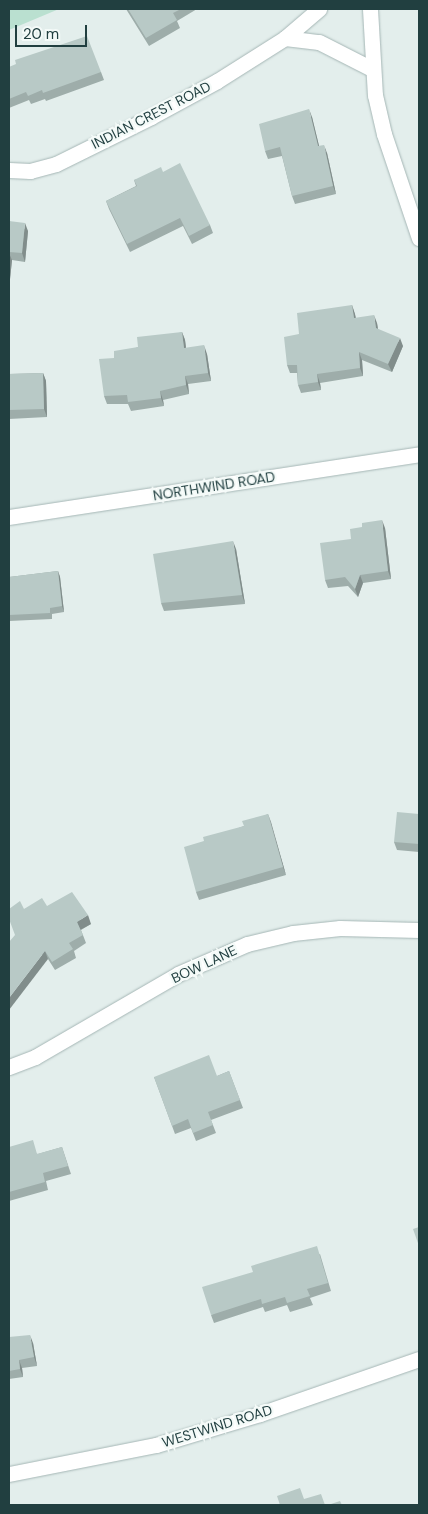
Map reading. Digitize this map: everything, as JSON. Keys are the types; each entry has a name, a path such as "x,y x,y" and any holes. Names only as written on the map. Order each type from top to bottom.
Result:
{"street":[{"name":"INDIAN CREST ROAD","path":"9,170 30,171 56,164 216,81 285,38 319,9"},
{"path":"370,9 372,69 384,134 419,238"},
{"path":"285,38 319,42 372,69"},
{"name":"NORTHWIND ROAD","path":"9,517 419,454"},
{"name":"BOW LANE","path":"9,1068 35,1057 178,974 247,944 293,933 340,928 419,930"},
{"name":"WESTWIND ROAD","path":"9,1474 156,1445 260,1414 419,1359"}],"green space":[{"path":"9,9 59,9 9,30"}],"building":[{"path":"128,9 181,9 173,13 177,20 146,38"},
{"path":"87,36 101,72 43,93 42,90 28,96 26,92 9,99 9,67 16,64 15,60"},
{"path":"309,109 318,146 324,145 333,186 292,196 280,147 265,151 259,124"},
{"path":"180,163 210,225 189,236 180,218 127,244 106,201 137,186 134,180 161,167 163,172"},
{"path":"9,221 25,223 22,253 9,252"},
{"path":"352,305 354,318 374,315 376,328 400,338 388,364 359,352 360,368 317,374 318,382 298,385 297,365 287,365 284,337 299,334 297,313"},
{"path":"182,332 184,348 204,345 208,373 185,376 186,385 160,391 161,398 128,402 127,395 104,396 99,359 114,358 114,351 138,347 137,337"},
{"path":"43,373 44,409 9,410 9,374"},
{"path":"382,520 388,571 360,575 355,589 345,577 325,580 320,543 351,539 350,529 362,527 362,523"},
{"path":"233,541 242,595 161,603 153,554"},
{"path":"58,571 62,606 50,608 50,613 9,615 9,577"},
{"path":"397,812 419,814 419,844 394,842"},
{"path":"268,814 283,867 196,892 184,847 204,841 203,837 244,826 242,821"},
{"path":"72,892 88,915 77,922 83,935 69,943 73,949 52,962 45,951 9,998 9,942 15,935 9,919 9,909 20,901 24,909 42,898 47,906"},
{"path":"209,1055 217,1076 229,1071 240,1100 208,1112 213,1125 193,1133 188,1119 172,1126 154,1077"},
{"path":"33,1140 37,1154 62,1147 68,1166 43,1173 45,1182 9,1192 9,1147"},
{"path":"419,1227 419,1246 413,1229"},
{"path":"317,1246 328,1283 307,1289 310,1296 287,1303 285,1297 262,1304 261,1299 211,1315 202,1287 253,1272 251,1266"},
{"path":"30,1335 34,1357 19,1360 20,1369 9,1371 9,1337"},
{"path":"300,1488 304,1499 321,1494 325,1505 280,1505 277,1496"},
{"path":"340,1501 342,1505 328,1505"}]}
